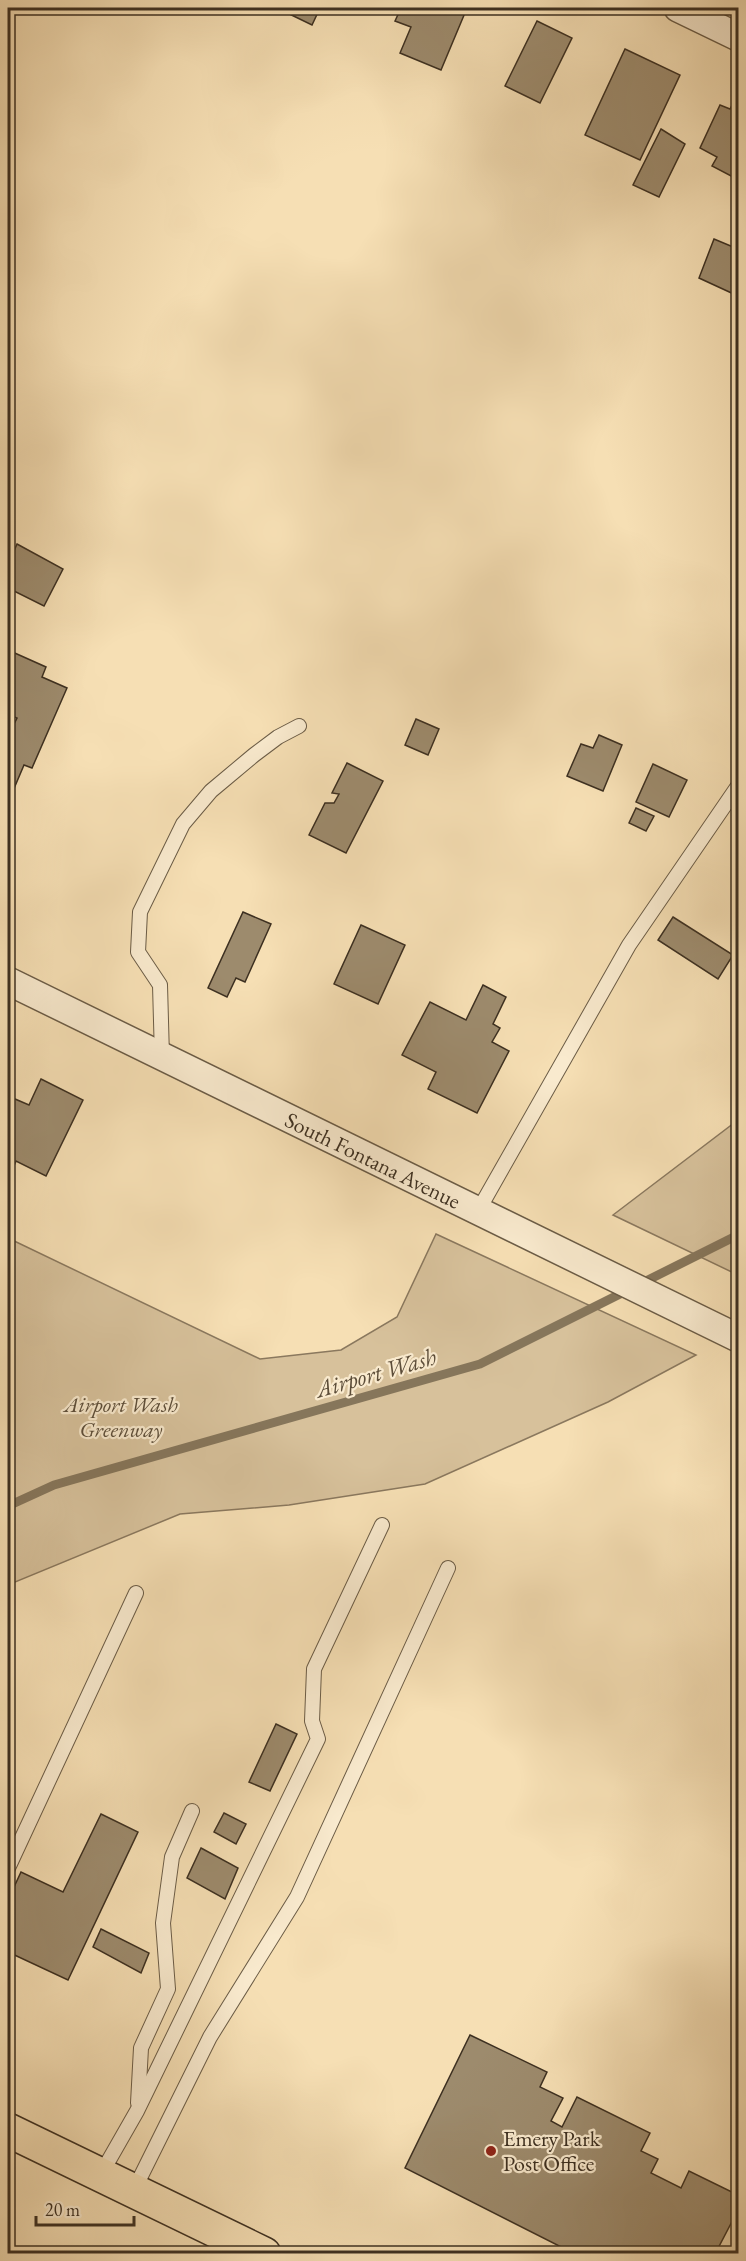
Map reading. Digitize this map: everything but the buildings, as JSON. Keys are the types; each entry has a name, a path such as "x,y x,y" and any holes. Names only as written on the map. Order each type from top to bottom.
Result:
{"main road":[{"path":"8,2130 264,2253"}],"street":[{"path":"678,8 738,37"},
{"name":"South Fontana Avenue","path":"8,981 738,1338"}],"lane":[{"path":"162,1057 160,985 138,952 140,912 183,824 210,791 254,755 299,726"},
{"path":"478,1211 629,945 738,786"},
{"path":"101,2174 137,2111 318,1739 312,1721 314,1669 382,1525"},
{"path":"134,2190 210,2037 297,1897 448,1568"},
{"path":"8,1868 136,1593"},
{"path":"137,2111 141,2048 168,1989 163,1923 172,1857 192,1811"}],"green space":[{"path":"738,1120 738,1275 613,1215"},
{"name":"Airport Wash Greenway","path":"436,1234 696,1355 608,1402 425,1484 289,1505 180,1514 8,1585 8,1238 260,1359 341,1350 397,1317"}],"waterway":[{"name":"Airport Wash","path":"8,1506 54,1485 480,1364 738,1235"}],"place":[{"name":"Emery Park Post Office","path":"491,2151"}]}
